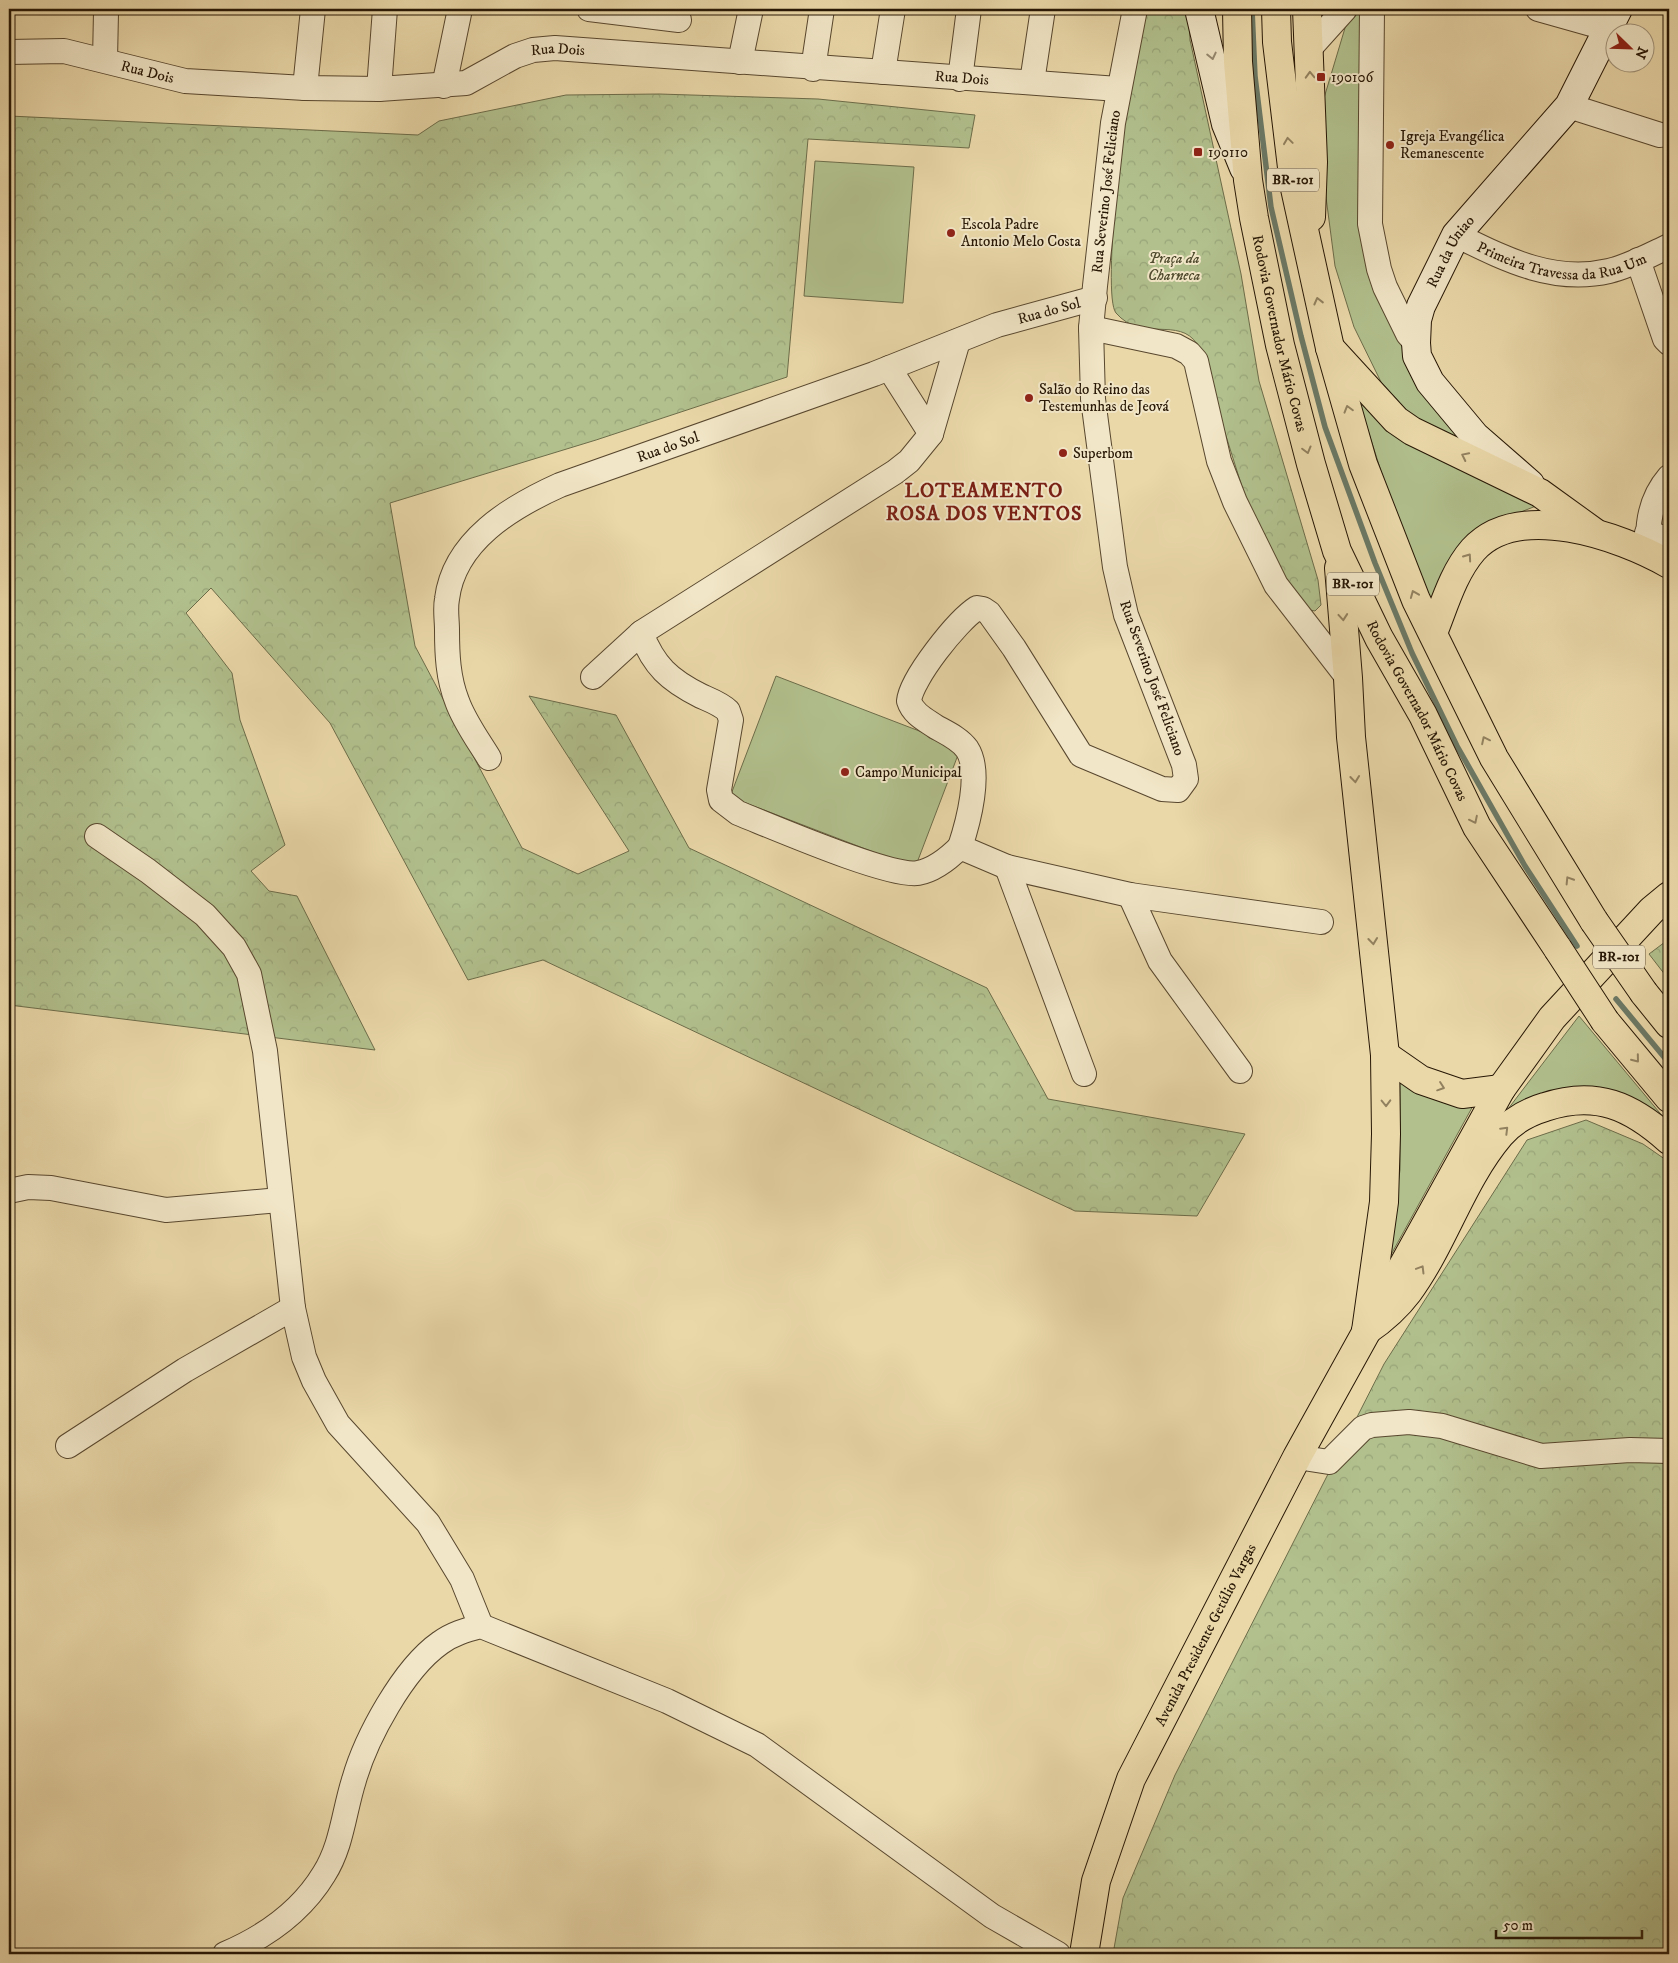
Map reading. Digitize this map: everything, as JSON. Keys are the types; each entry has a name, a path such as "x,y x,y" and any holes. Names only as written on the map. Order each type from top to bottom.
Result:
{"main road":[{"name":"Rodovia Governador Mário Covas","path":"1237,9 1238,62 1248,180 1280,345 1311,464 1338,551 1379,638 1423,715 1477,827 1605,1021 1669,1098"},
{"name":"BR-101","path":"1276,9 1277,42 1294,184 1330,348 1363,464 1416,600 1494,758 1594,921 1644,993 1669,1024"},
{"path":"1307,9 1313,186 1307,246"},
{"path":"1330,348 1396,420 1412,431 1540,493 1594,532"},
{"path":"1433,633 1460,569 1473,550 1499,530 1508,527 1551,527 1594,532 1658,547"},
{"path":"1338,551 1351,737 1384,1055 1386,1134 1384,1202 1366,1331"},
{"name":"Avenida Presidente Getúlio Vargas","path":"1084,1954 1096,1881 1132,1779 1297,1457 1366,1331 1501,1089 1552,1018 1652,910 1669,896"},
{"path":"1384,1055 1421,1080 1462,1094 1501,1089"},
{"path":"1366,1331 1389,1314 1408,1292 1479,1166 1499,1136 1518,1119 1557,1103 1592,1099 1609,1102 1632,1112 1669,1140"}],"street":[{"path":"305,88 313,9"},
{"path":"379,89 385,9"},
{"path":"444,86 460,9"},
{"path":"589,9 680,14 672,57"},
{"path":"740,62 751,9"},
{"path":"813,69 822,9"},
{"path":"884,72 894,9"},
{"path":"960,79 969,9"},
{"path":"1032,82 1044,9"},
{"name":"Rua Severino José Feliciano","path":"960,847 971,811 973,774 969,752 953,736 914,711 909,702 913,688 940,646 960,620 977,608 989,613 1014,648 1081,755 1112,770 1162,789 1178,790 1185,783 1184,765 1126,615 1115,568 1093,399 1091,328 1094,298 1118,89 1135,9"},
{"path":"1199,9 1226,124 1248,180"},
{"path":"1309,49 1345,9"},
{"path":"1372,9 1370,224 1379,269 1400,318 1416,343"},
{"path":"1538,9 1614,19"},
{"path":"105,60 106,12"},
{"name":"Rua da Uniao","path":"1540,493 1475,436 1436,389 1419,363 1416,343 1417,320 1456,235 1569,106 1614,19"},
{"name":"Rua Dois","path":"9,52 64,51 185,81 305,88 379,89 466,83 515,56 533,50 555,48 813,69 884,72 1118,89"},
{"path":"1569,106 1660,136"},
{"name":"Primeira Travessa da Rua Um","path":"1456,235 1504,259 1534,270 1568,276 1609,271 1669,246"},
{"path":"1638,260 1665,339 1669,343"},
{"name":"Rua do Sol","path":"489,758 467,722 451,684 447,648 447,600 453,576 480,536 493,522 526,500 560,485 889,368 997,325 1094,298"},
{"path":"1091,328 1176,346 1193,357 1198,370 1219,461 1276,585 1348,678"},
{"path":"592,677 641,633 895,472 909,461 930,434 958,341"},
{"path":"889,368 930,434"},
{"path":"1658,547 1652,506 1658,491 1669,477"},
{"path":"641,633 649,653 663,671 683,687 725,708 730,715 718,790 721,800 738,812 889,870 917,873 930,869 960,847 1006,867 1130,895 1321,922"},
{"path":"97,836 148,871 205,915 234,947 249,974 265,1051 292,1308 304,1357 314,1381 338,1424 428,1523 462,1579 481,1626"},
{"path":"1006,867 1084,1074"},
{"path":"1130,895 1160,961 1240,1071"},
{"path":"9,1191 28,1188 50,1188 166,1210 280,1200"},
{"path":"68,1446 185,1370 292,1308"},
{"path":"1297,1457 1329,1462 1363,1428 1372,1425 1409,1422 1442,1426 1541,1456 1630,1450 1669,1451"},
{"path":"225,1954 247,1945 277,1926 324,1875 335,1852 354,1779 375,1729 385,1711 421,1660 440,1643 459,1632 481,1626 667,1701 756,1745 992,1916 1058,1954"}],"green space":[{"name":"Praça da Charneca","path":"1144,9 1188,9 1190,40 1241,274 1259,381 1318,580 1321,605 1315,611 1305,609 1284,581 1255,528 1197,344 1189,336 1180,332 1137,327 1126,322 1116,313 1112,298 1111,269 1116,189 1132,53"},
{"path":"1356,9 1365,9 1365,216 1406,348 1540,493 1417,422 1381,382 1354,327 1335,266 1321,159 1324,98 1345,28"},
{"path":"659,94 818,99 975,115 969,148 808,139 787,377 596,440 390,503 415,646 522,848 578,874 629,851 529,696 616,715 689,848 987,988 1048,1099 1245,1134 1197,1216 1075,1211 543,960 468,980 330,723 211,588 186,613 232,673 240,720 285,845 251,871 269,891 297,896 375,1050 9,1005 9,116 418,135 439,121 566,95"},
{"path":"815,161 914,167 903,303 804,296"},
{"path":"1359,402 1410,445 1541,504 1483,527 1433,612 1386,487"},
{"name":"Campo Municipal","path":"776,676 961,747 915,868 730,797"},
{"path":"1669,939 1669,980 1649,954"},
{"path":"1579,1016 1669,1124 1629,1103 1492,1130"},
{"path":"1400,1081 1474,1104 1387,1262 1400,1170"},
{"path":"1586,1120 1643,1144 1669,1162 1669,1954 1113,1954 1123,1898 1175,1775 1384,1364 1527,1140"}],"waterway":[{"path":"1252,9 1255,76 1271,207 1301,336 1325,427 1375,563 1412,653 1457,746 1525,866 1577,946"},
{"path":"1616,999 1669,1063"}],"place":[{"name":"190106","path":"1321,77"},
{"name":"Igreja Evangélica Remanescente","path":"1390,145"},
{"name":"190110","path":"1198,152"},
{"name":"Escola Padre Antonio Melo Costa","path":"951,233"},
{"name":"Salão do Reino das Testemunhas de Jeová","path":"1029,398"},
{"name":"Superbom","path":"1063,453"},
{"name":"Campo Municipal","path":"845,772"}],"district":[{"name":"LOTEAMENTO ROSA DOS VENTOS","path":"984,502"}]}
